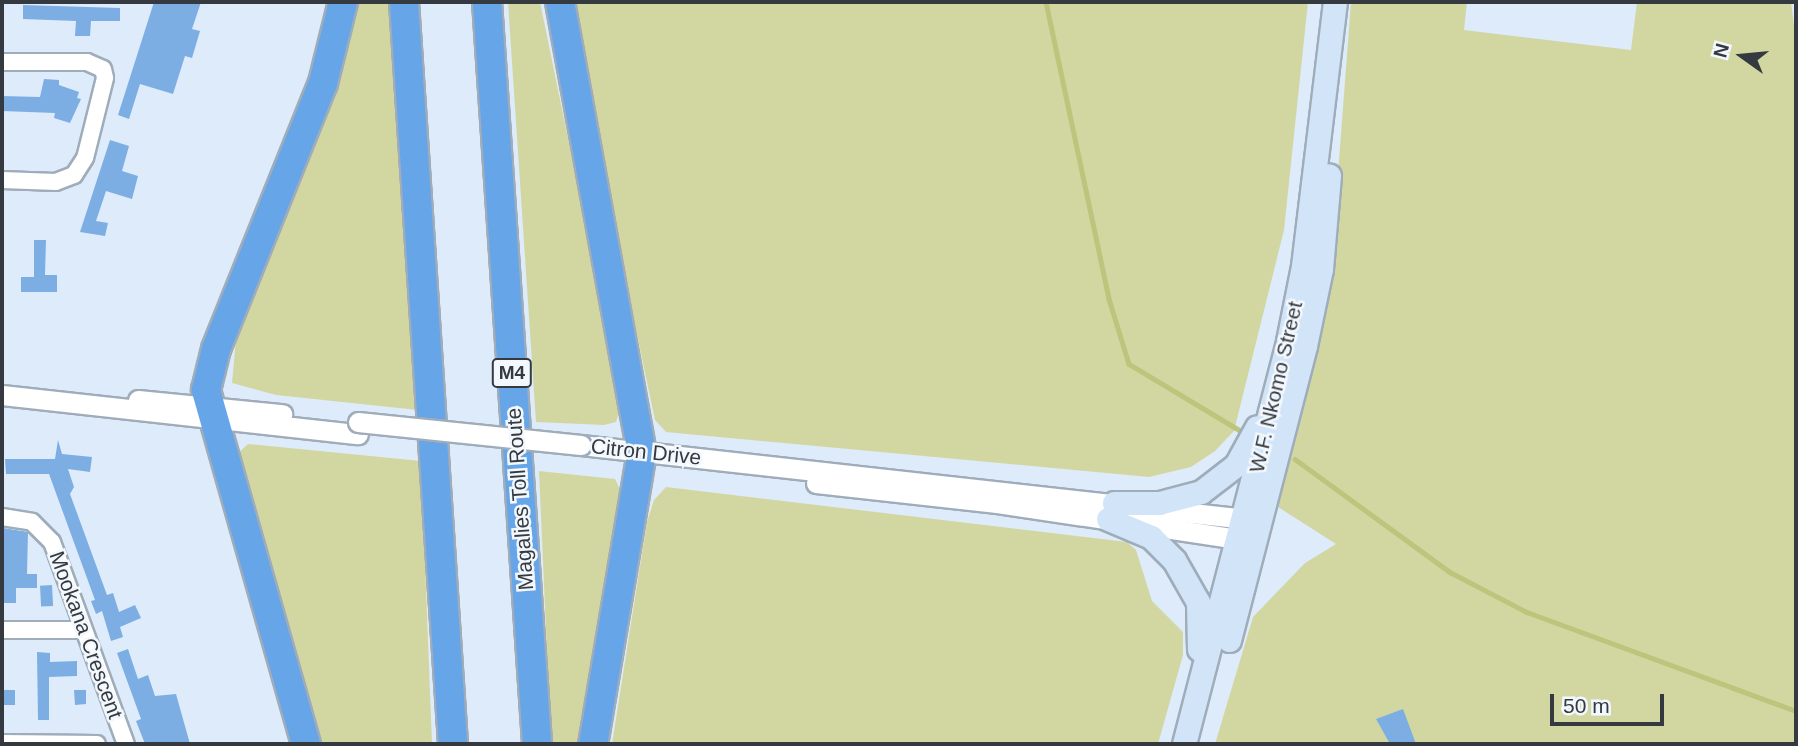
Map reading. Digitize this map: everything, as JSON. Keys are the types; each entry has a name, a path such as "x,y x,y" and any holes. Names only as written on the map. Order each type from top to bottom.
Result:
{"highway":[{"path":"306,744 209,412 207,376 323,83 343,2"},
{"path":"404,2 453,744"},
{"name":"Magalies Toll Route","path":"487,2 537,744"},
{"path":"560,2 641,458 593,744"}],"main road":[{"name":"W.F. Nkomo Street","path":"1200,744 1250,530 1303,266 1334,13"},
{"name":"W.F. Nkomo Street","path":"1184,744 1250,530 1321,269 1335,69 1334,13"},
{"path":"1111,511 1182,500 1221,480 1236,466 1248,450 1260,418 1303,266"},
{"path":"1111,511 1161,546 1190,582 1198,602 1201,640 1178,744"}],"street":[{"path":"2,62 88,62 103,69 106,78 85,158 74,175 56,182 2,180"},
{"name":"Citron Drive","path":"2,395 209,412 580,451 1111,511 1250,530"},
{"name":"Mookana Crescent","path":"2,517 32,522 52,541 82,631 126,744"},
{"path":"2,630 82,631"},
{"path":"2,743 97,744"}],"green space":[{"path":"356,2 392,2 418,410 276,395 232,383 236,339 311,150"},
{"path":"508,2 540,2 622,402 616,422 604,425 536,422"},
{"path":"567,2 1308,2 1284,230 1234,431 1215,451 1191,467 1149,477 666,432 655,420"},
{"path":"1351,2 1467,2 1464,30 1631,50 1637,2 1791,2 1796,41 1796,744 1215,744 1253,617 1305,563 1336,544 1278,507 1321,330 1331,266"},
{"path":"248,444 421,461 432,744 317,744 236,455"},
{"path":"539,471 615,479 621,491 578,744 551,744"},
{"path":"666,487 1127,542 1136,550 1152,601 1183,632 1183,655 1158,744 612,744 647,522 654,500"}],"building":[{"path":"154,2 201,2 192,29 200,31 192,58 185,56 173,94 140,84 129,119 118,115"},
{"path":"23,5 120,8 120,21 91,21 90,36 75,36 76,21 23,19"},
{"path":"44,79 59,80 59,85 79,92 77,98 81,99 70,123 54,118 55,113 2,111 2,96 40,97"},
{"path":"110,140 129,146 122,171 138,176 132,199 106,191 96,221 108,223 105,236 80,232"},
{"path":"34,240 46,240 45,275 57,275 57,292 21,292 21,277 34,277"},
{"path":"58,440 62,454 92,457 90,472 68,469 74,487 70,494 107,595 113,593 119,612 135,605 141,618 120,627 123,637 111,641 102,611 96,614 91,601 95,600 49,474 6,474 5,459 55,459"},
{"path":"3,528 28,532 27,574 37,574 37,588 16,588 16,603 2,603"},
{"path":"52,585 53,606 41,607 40,586"},
{"path":"128,649 138,679 148,675 155,696 176,694 190,744 145,744 136,721 141,719 117,653"},
{"path":"37,652 50,653 50,662 77,661 77,676 49,677 49,720 38,720"},
{"path":"2,690 15,690 15,705 2,705"},
{"path":"74,690 86,690 86,704 75,705"},
{"path":"1403,709 1416,744 1390,744 1376,719"}],"waterway":[{"path":"1046,2 1109,299 1129,364 1241,431"},
{"path":"1295,459 1450,572 1527,612 1796,711"}]}
